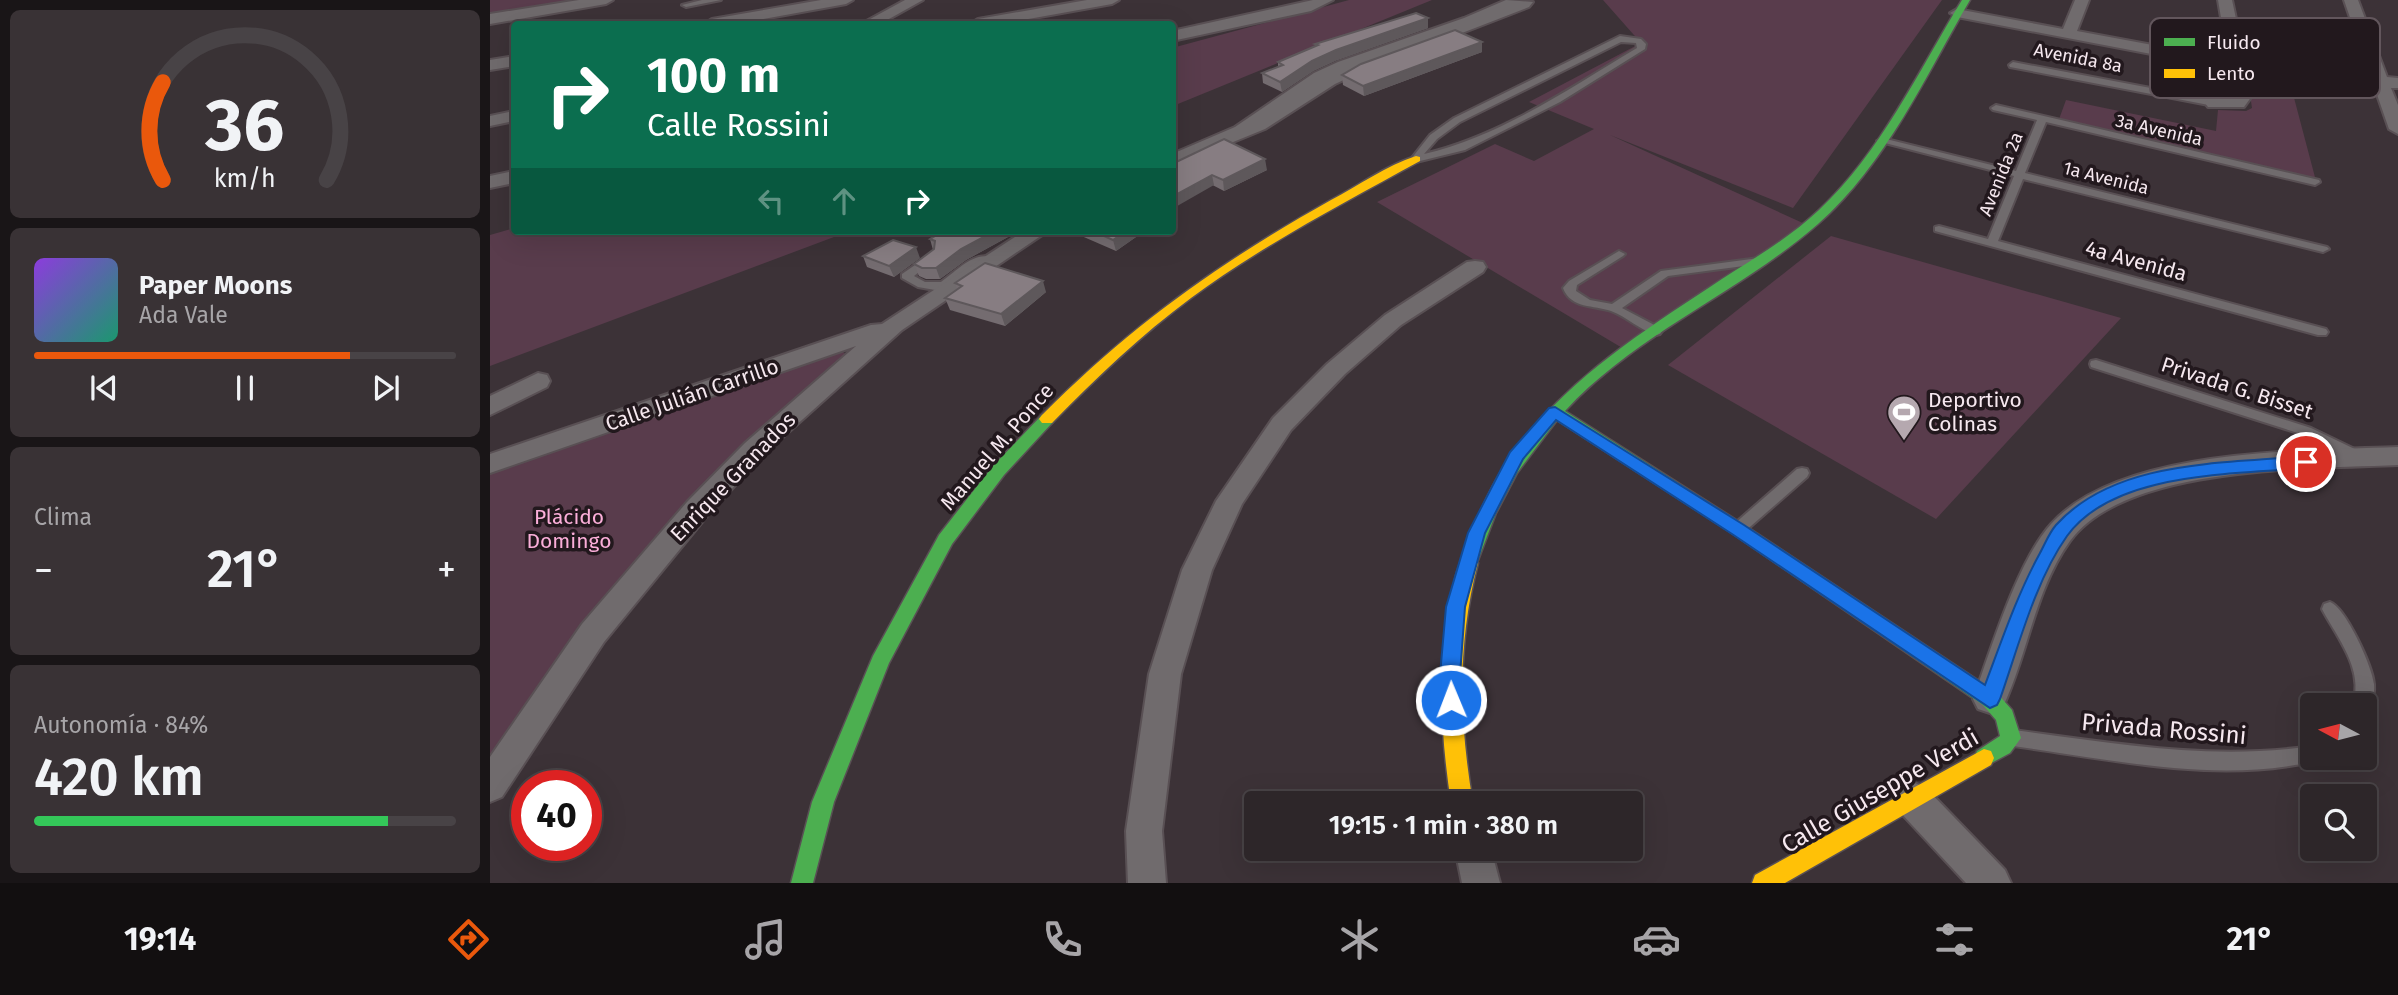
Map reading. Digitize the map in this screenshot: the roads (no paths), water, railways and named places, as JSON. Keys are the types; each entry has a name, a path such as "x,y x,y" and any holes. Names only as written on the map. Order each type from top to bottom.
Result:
{"street":[{"path":"490,19 606,0"},
{"path":"727,21 815,3 846,0"},
{"path":"875,21 916,0"},
{"path":"995,21 1112,0"},
{"path":"1176,35 1295,10 1326,0"},
{"path":"1176,159 1241,131 1320,77 1345,65 1520,0"},
{"path":"2068,34 2082,0"},
{"name":"Avenida 8a","path":"2225,0 2229,18"},
{"path":"2351,0 2359,18"},
{"path":"1459,791 1456,776 1450,675 1455,607 1476,533 1516,456 1555,412 1620,355 1806,228 1834,202 1882,141 1961,6 2068,34 2150,50"},
{"path":"490,65 511,62"},
{"path":"2380,63 2389,83 2398,129"},
{"name":"Avenida 8a","path":"2214,103 2234,104 2241,101 2241,98"},
{"path":"490,121 511,117"},
{"name":"Manuel M. Ponce","path":"802,883 822,802 880,662 945,540 999,471 1071,394 1150,323 1233,263 1416,159"},
{"name":"Enrique Granados","path":"490,786 593,633 697,509 754,449 894,325 1031,235"},
{"path":"1147,883 1144,831 1165,674 1197,570 1230,501 1282,424 1336,369 1393,320 1475,267"},
{"name":"Calle Julián Carrillo","path":"490,464 894,325"},
{"path":"490,407 538,381"},
{"name":"Calle Giuseppe Verdi","path":"1555,412 1738,529 1990,699 2004,712 2011,725 2011,738 2003,747 1763,883"},
{"path":"1990,699 2034,582 2061,531 2096,500 2140,482 2211,470 2398,456"},
{"path":"1912,799 1992,883"},
{"path":"1476,861 1481,883"}],"lane":[{"path":"686,5 717,0"},
{"path":"1630,39 1642,44 1637,52 1557,100 1462,148 1416,159 1424,145 1437,132 1457,120 1611,42 1630,39"},
{"name":"Avenida 8a","path":"2013,65 2150,91"},
{"name":"Avenida 8a","path":"2188,98 2214,103"},
{"name":"3a Avenida","path":"1996,108 2315,182"},
{"name":"Avenida 2a","path":"1992,242 2042,120"},
{"name":"1a Avenida","path":"1882,141 2323,249"},
{"name":"4a Avenida","path":"1939,229 2322,332"},
{"path":"1619,254 1569,288 1571,293 1586,303 1614,308 1656,331"},
{"path":"933,256 909,271 906,276 931,287 940,287 978,260 990,260"},
{"path":"1614,308 1665,273 1759,261"},
{"name":"Privada G. Bisset","path":"2096,364 2306,431 2361,458"},
{"path":"1738,529 1802,473"},
{"path":"2330,609 2357,657 2364,680 2363,693"},
{"name":"Privada Rossini","path":"2011,738 2232,764 2273,762 2300,756"}],"place":[{"name":"Deportivo Colinas","path":"1904,442"}],"park label":[{"name":"Plácido Domingo","path":"569,529"}]}
